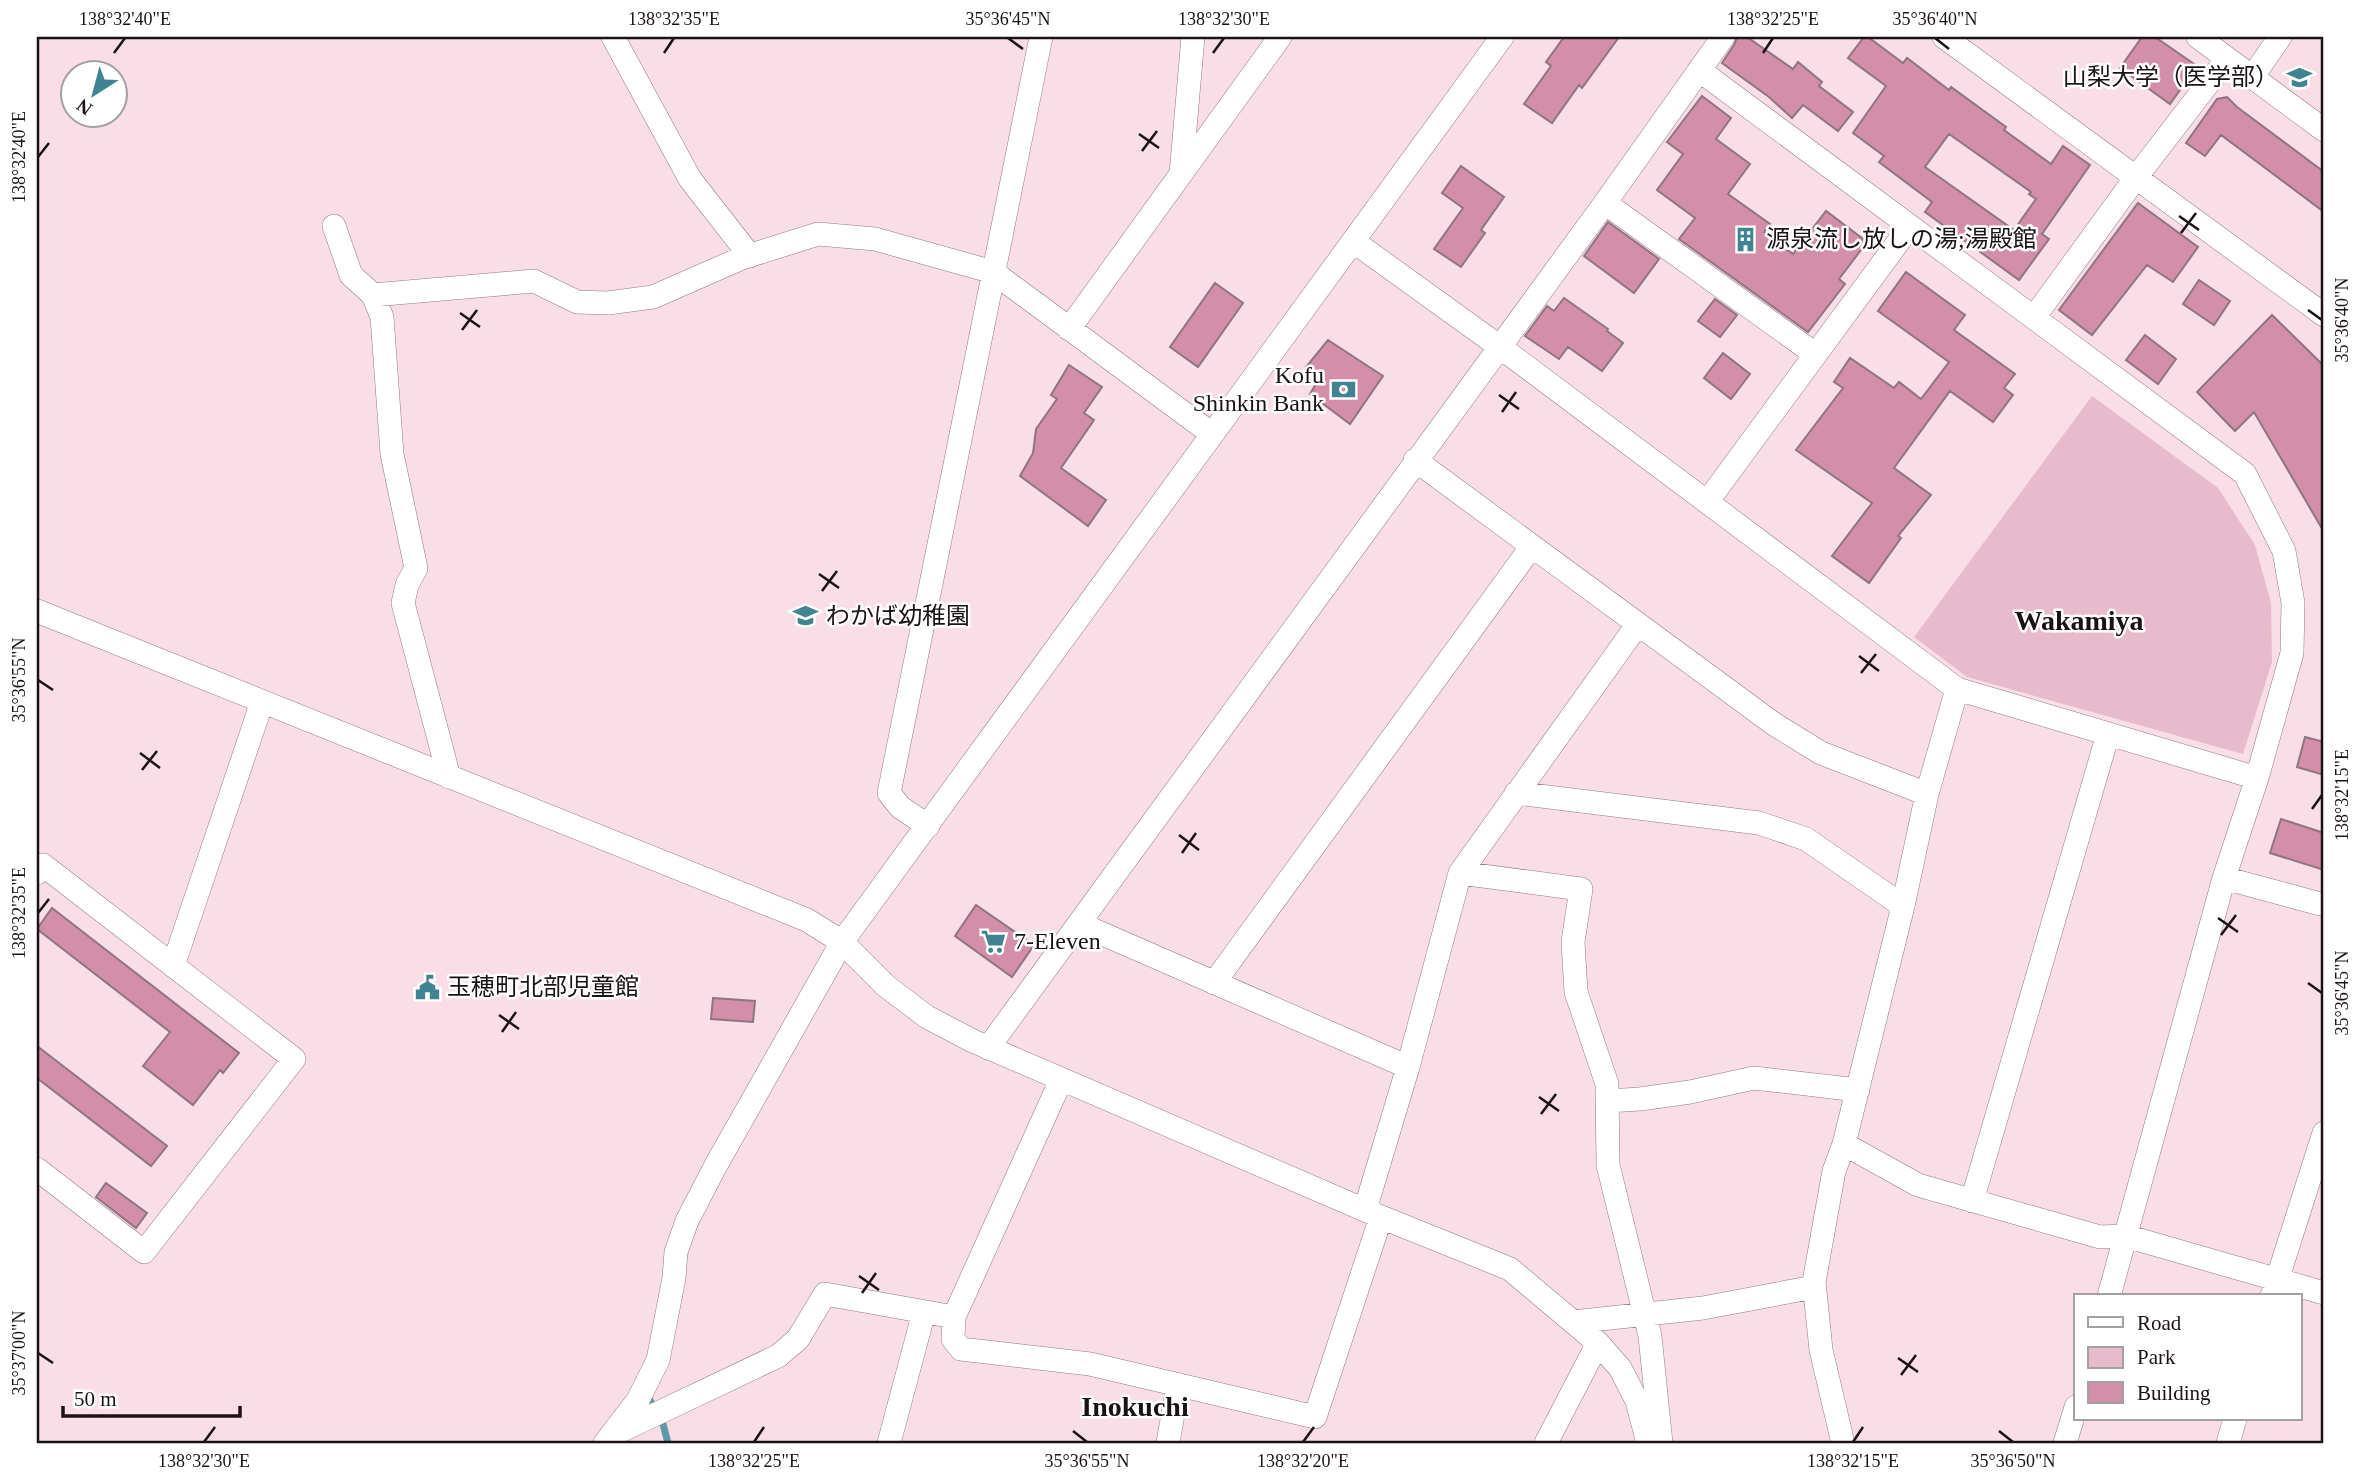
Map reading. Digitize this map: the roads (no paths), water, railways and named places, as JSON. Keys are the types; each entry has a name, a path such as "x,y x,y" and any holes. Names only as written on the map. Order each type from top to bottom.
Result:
{"street":[{"path":"613,37 690,179 750,256"},
{"path":"928,826 900,807 889,793 1041,37"},
{"path":"1181,174 1193,37"},
{"path":"1069,329 1280,37"},
{"path":"609,1439 638,1399 658,1360 674,1278 676,1252 687,1222 716,1165 842,942 1502,37"},
{"path":"988,1048 1605,203 1723,37"},
{"path":"1944,37 2324,315"},
{"path":"2198,37 2324,130"},
{"path":"2253,76 2280,37"},
{"path":"2035,316 2227,59"},
{"path":"1699,70 2035,316 2245,474 2284,551 2293,603 2292,653 2257,778 2224,878 2110,1294"},
{"path":"1605,203 1815,354"},
{"path":"334,226 351,275 373,295 382,317 392,454 416,568 407,585 403,603 449,777"},
{"path":"1707,502 1910,226"},
{"path":"373,295 534,281 577,302 608,303 653,297 750,256 818,234 875,239 992,272 1212,434"},
{"path":"1353,241 1500,347 1958,689 2257,778"},
{"path":"1415,460 1774,724 1821,753 1927,794"},
{"path":"1214,983 1532,546"},
{"path":"37,611 807,920 842,942 886,986 927,1017 988,1048 1510,1269 1598,1343 1620,1368 1637,1401 1648,1443"},
{"path":"1062,1080 954,1317 953,1339 961,1349 1090,1364 1315,1417 1373,1213 1460,873 1638,624"},
{"path":"1843,1443 1821,1350 1814,1287 1834,1171 1858,1090 1927,794 1958,689"},
{"path":"173,966 262,702"},
{"path":"1972,1201 2108,734"},
{"path":"1516,793 1759,823 1806,839 1903,906"},
{"path":"37,873 43,865 294,1059 145,1252 37,1169"},
{"path":"1460,873 1581,888 1573,942 1576,992 1606,1084 1608,1166 1650,1336 1661,1443"},
{"path":"2224,878 2324,905"},
{"path":"1080,924 1408,1068"},
{"path":"1608,1101 1653,1098 1754,1078 1858,1090"},
{"path":"2274,1288 2324,1133"},
{"path":"1844,1144 1919,1185 2100,1237 2126,1237 2274,1288 2324,1293"},
{"path":"1573,1322 1703,1308 1814,1287"},
{"path":"609,1439 778,1356 798,1339 825,1294 954,1317"},
{"path":"888,1443 924,1312"},
{"path":"1546,1443 1598,1343"},
{"path":"1168,1443 1178,1385"},
{"path":"2065,1443 2074,1414"},
{"path":"2228,1443 2235,1420"}],"waterway":[{"path":"646,1393 663,1424 668,1443"}],"place":[{"name":"山梨大学（医学部）","path":"2299,77"},
{"name":"源泉流し放しの湯;湯殿館","path":"1746,239"},
{"name":"Kofu Shinkin Bank","path":"1344,389"},
{"name":"わかば幼稚園","path":"806,616"},
{"name":"7-Eleven","path":"994,941"},
{"name":"玉穂町北部児童館","path":"427,987"}],"district":[{"name":"Wakamiya","path":"2079,620"},
{"name":"Inokuchi","path":"1135,1406"}]}
